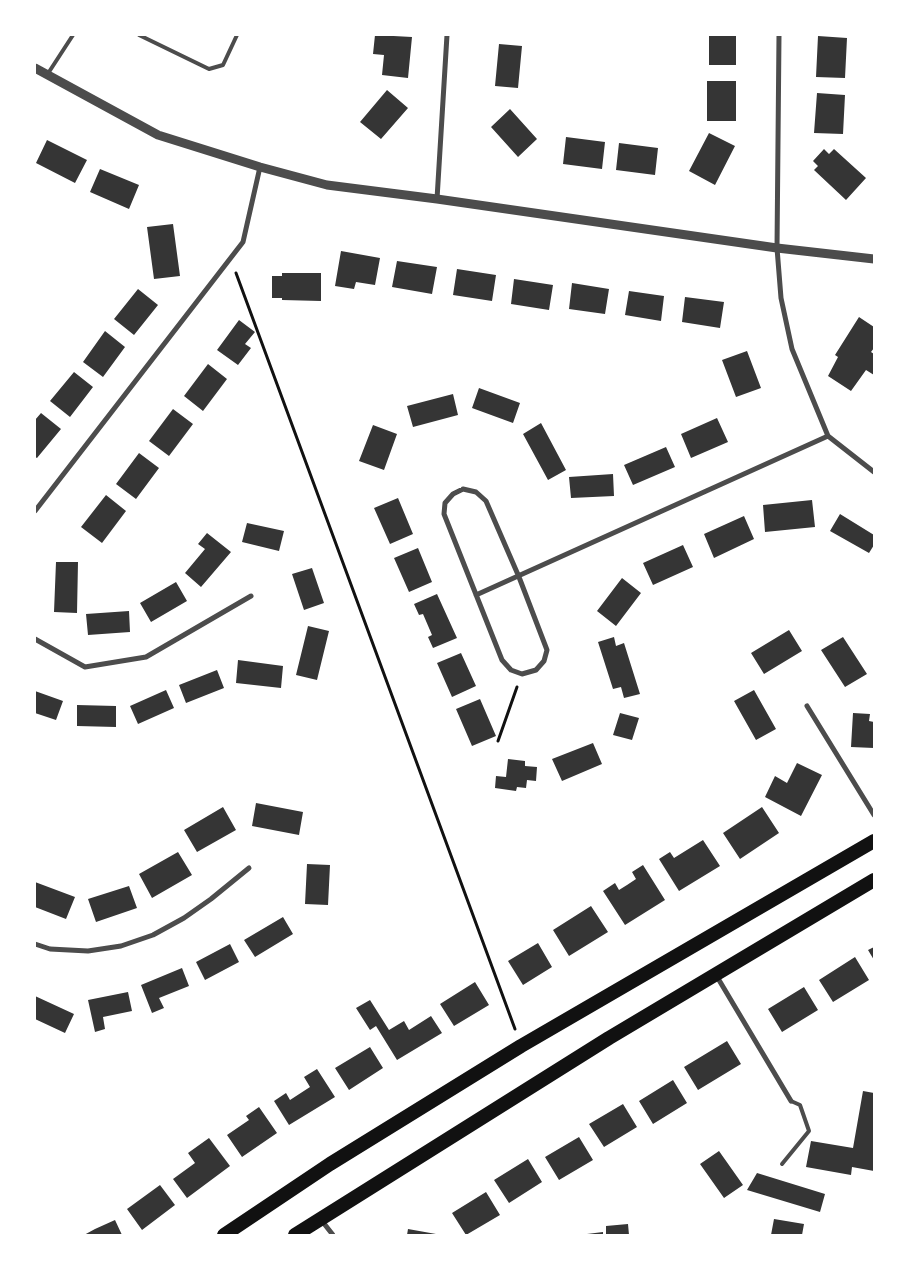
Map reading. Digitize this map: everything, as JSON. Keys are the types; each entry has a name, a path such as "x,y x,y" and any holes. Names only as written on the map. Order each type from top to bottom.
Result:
{"highway":[{"path":"224,1235 330,1164 521,1046 874,840"},
{"path":"296,1235 320,1218 609,1038 874,880"}],"street":[{"path":"437,199 447,35"},
{"path":"779,35 777,248 781,298 792,349 828,436 874,472"},
{"path":"35,68 158,135 260,167 327,185 777,248 874,258"},
{"path":"35,510 243,242 260,167"},
{"path":"476,595 828,436"},
{"path":"463,489 476,492 486,502 519,577 547,650 544,661 536,670 522,674 512,670 502,660 476,595 444,514 445,503 453,494 463,489"},
{"path":"35,639 85,667 146,657 251,596"},
{"path":"807,706 874,815"},
{"path":"35,944 50,949 88,951 121,946 153,935 184,918 249,868"},
{"path":"715,974 791,1101"},
{"path":"320,1218 333,1235"}],"lane":[{"path":"47,75 73,35"},
{"path":"139,35 208,69 223,65 237,35"},
{"path":"782,1164 810,1131 800,1105 791,1101"}],"path":[{"path":"230,259 521,1046"},
{"path":"498,741 522,674"}],"building":[{"path":"375,35 412,37 408,78 382,75 384,55 373,54"},
{"path":"709,35 736,35 736,65 709,65"},
{"path":"818,36 847,38 845,78 816,77"},
{"path":"499,44 522,46 518,88 495,86"},
{"path":"707,81 736,81 736,121 707,121"},
{"path":"387,90 408,108 381,139 360,122"},
{"path":"817,93 845,95 843,134 814,133"},
{"path":"510,109 537,139 518,157 491,127"},
{"path":"709,133 735,146 715,185 689,171"},
{"path":"566,137 605,142 602,169 563,164"},
{"path":"47,140 87,160 75,183 36,163"},
{"path":"619,143 658,148 655,175 616,170"},
{"path":"824,149 829,154 834,149 866,178 846,200 814,170 818,166 813,161"},
{"path":"100,169 139,185 129,209 90,192"},
{"path":"173,224 180,276 154,279 147,227"},
{"path":"341,251 380,258 375,285 356,282 354,289 335,286"},
{"path":"397,261 437,267 432,294 392,287"},
{"path":"457,269 496,275 492,301 453,295"},
{"path":"282,273 321,273 321,301 272,298 272,276 282,276"},
{"path":"514,279 553,285 549,310 511,304"},
{"path":"572,283 609,289 605,314 569,309"},
{"path":"138,289 158,305 134,335 114,319"},
{"path":"629,291 664,296 661,321 625,315"},
{"path":"685,297 724,302 720,328 682,322"},
{"path":"859,317 874,327 874,348 871,352 874,354 874,375 866,370 851,391 828,376 838,357 835,355"},
{"path":"239,320 255,332 245,344 251,348 238,365 217,350"},
{"path":"105,331 125,347 103,377 83,362"},
{"path":"747,351 761,388 736,397 722,360"},
{"path":"208,364 227,379 203,411 184,396"},
{"path":"74,372 93,387 70,417 50,401"},
{"path":"479,388 520,403 513,423 472,408"},
{"path":"453,394 458,415 413,427 407,406"},
{"path":"173,409 193,424 169,456 149,441"},
{"path":"41,413 61,429 37,458 35,457 35,420"},
{"path":"717,418 728,442 691,458 681,434"},
{"path":"541,423 566,470 548,480 523,434"},
{"path":"373,425 397,434 384,470 359,461"},
{"path":"666,447 675,467 633,485 624,465"},
{"path":"139,453 159,468 136,499 116,484"},
{"path":"613,474 614,496 571,498 569,477"},
{"path":"106,495 126,511 102,543 81,527"},
{"path":"398,498 413,534 390,544 374,508"},
{"path":"812,500 815,527 765,532 763,505"},
{"path":"840,514 874,535 874,545 869,553 830,531"},
{"path":"744,516 754,539 714,558 704,534"},
{"path":"247,523 284,531 279,551 242,542"},
{"path":"207,533 231,552 201,587 185,573 205,549 198,544"},
{"path":"683,545 693,567 653,585 643,563"},
{"path":"418,548 432,582 409,592 394,558"},
{"path":"56,562 78,562 77,613 54,612"},
{"path":"312,568 324,603 304,610 292,574"},
{"path":"622,578 641,593 616,626 597,611"},
{"path":"176,582 187,601 151,622 140,603"},
{"path":"437,594 457,638 433,648 428,637 432,635 423,614 419,615 414,604"},
{"path":"129,611 130,632 88,635 86,614"},
{"path":"308,626 329,631 317,680 296,675"},
{"path":"789,630 802,651 764,674 751,653"},
{"path":"614,637 616,646 624,643 640,694 624,698 621,687 613,689 598,642"},
{"path":"843,637 867,674 845,687 821,650"},
{"path":"461,653 476,686 452,697 437,663"},
{"path":"238,660 283,666 281,688 236,683"},
{"path":"217,670 224,688 186,703 179,685"},
{"path":"166,690 174,708 138,724 130,706"},
{"path":"754,690 776,729 756,740 734,701"},
{"path":"35,691 63,701 56,720 35,713"},
{"path":"480,699 496,736 472,746 456,709"},
{"path":"77,705 116,706 116,727 77,726"},
{"path":"620,713 639,718 632,740 613,735"},
{"path":"853,713 870,714 869,721 874,722 874,748 851,747"},
{"path":"593,743 602,764 562,781 552,759"},
{"path":"508,759 525,761 525,766 537,767 536,781 527,780 526,788 517,787 516,791 495,788 496,776 506,777"},
{"path":"797,763 822,775 801,816 765,797 775,776 787,783"},
{"path":"256,803 303,812 299,835 252,826"},
{"path":"223,807 236,830 197,852 184,830"},
{"path":"762,807 779,833 740,859 723,833"},
{"path":"703,840 720,866 679,891 659,859 670,852 674,858"},
{"path":"178,852 192,875 152,898 139,874"},
{"path":"307,864 330,865 328,905 305,904"},
{"path":"643,865 665,900 625,925 603,891 615,883 619,890 627,885 636,879 632,872"},
{"path":"35,882 75,897 66,919 35,907"},
{"path":"129,886 137,908 96,922 88,899"},
{"path":"591,906 608,932 569,956 553,930"},
{"path":"283,917 293,934 255,957 244,940"},
{"path":"538,943 552,967 523,985 508,961"},
{"path":"230,944 239,962 205,980 196,962"},
{"path":"874,947 874,960 868,950"},
{"path":"855,957 869,980 833,1002 819,980"},
{"path":"182,968 189,986 159,998 164,1008 152,1013 141,985"},
{"path":"475,982 489,1005 454,1026 440,1004"},
{"path":"804,987 818,1010 782,1032 768,1009"},
{"path":"128,992 132,1011 103,1017 105,1029 95,1032 88,1000"},
{"path":"35,996 74,1014 65,1033 35,1019"},
{"path":"370,1000 389,1030 404,1021 409,1030 431,1016 442,1033 397,1060 376,1026 370,1030 356,1008"},
{"path":"727,1041 741,1064 698,1090 684,1067"},
{"path":"370,1047 383,1068 349,1090 335,1068"},
{"path":"317,1069 335,1097 289,1125 274,1101 286,1093 290,1100 310,1087 304,1077"},
{"path":"673,1080 687,1103 653,1124 639,1101"},
{"path":"863,1091 874,1093 874,1171 852,1167 851,1175 806,1167 811,1141 853,1148"},
{"path":"623,1104 637,1127 604,1147 589,1124"},
{"path":"259,1107 277,1133 242,1157 227,1135 249,1120 246,1116"},
{"path":"579,1137 593,1160 559,1180 545,1157"},
{"path":"209,1138 230,1166 187,1198 173,1179 195,1163 188,1153"},
{"path":"719,1151 743,1185 724,1198 700,1164"},
{"path":"528,1159 542,1182 509,1203 494,1180"},
{"path":"757,1173 825,1194 820,1212 747,1190"},
{"path":"160,1185 175,1205 142,1230 127,1209"},
{"path":"486,1192 500,1215 466,1235 452,1213"},
{"path":"774,1219 804,1224 802,1235 771,1235"},
{"path":"115,1220 122,1235 84,1235 95,1229"},
{"path":"628,1224 629,1235 606,1235 606,1226"},
{"path":"408,1229 436,1234 407,1235"},
{"path":"603,1232 603,1235 587,1235 587,1234"}]}
